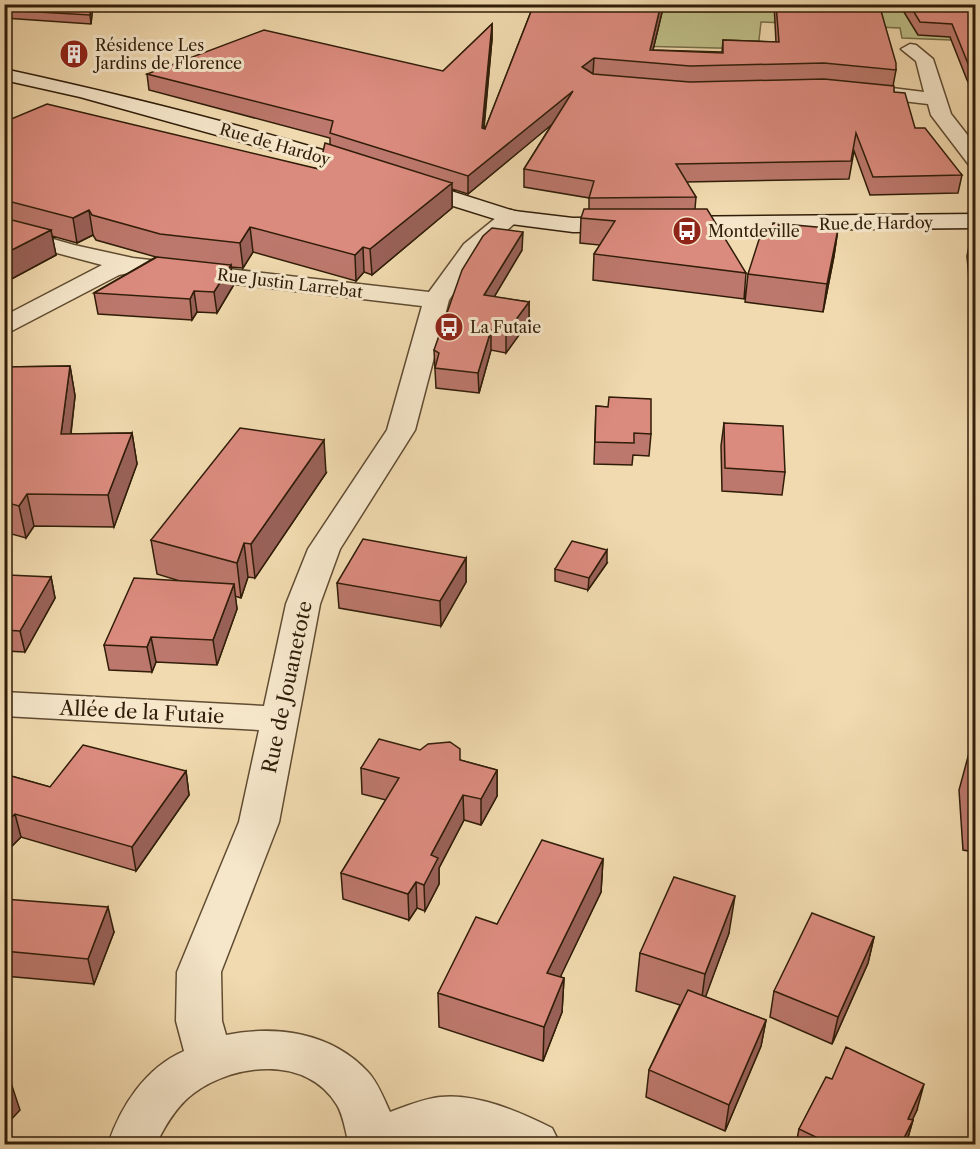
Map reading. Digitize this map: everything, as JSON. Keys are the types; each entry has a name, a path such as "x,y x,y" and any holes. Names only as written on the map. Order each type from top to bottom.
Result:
{"street":[{"path":"910,49 924,59 941,115 975,161"},
{"name":"Rue de Hardoy","path":"4,74 84,92 309,152 511,218 610,226 975,221"},
{"path":"843,89 936,99"},
{"name":"Rue de Jouanetote","path":"210,1060 199,1021 199,972 259,822 303,604 324,549 401,430 436,300 472,249 511,218"},
{"name":"Rue Justin Larrebat","path":"4,232 69,251 133,265 436,300"},
{"path":"4,327 111,270 133,265"},
{"name":"Allée de la Futaie","path":"4,704 279,719"},
{"path":"132,1144 146,1113 173,1082 210,1060 247,1049 285,1049 320,1060 348,1081 367,1110 374,1144 400,1131 446,1118 508,1130 536,1144"}],"green space":[{"path":"968,6 975,41 902,38 900,28 761,22 758,49 633,46 538,11 716,12"}],"building":[{"path":"10,4 91,4 90,15 4,10"},
{"path":"534,4 661,4 650,50 723,53 723,40 779,42 776,4 879,4 896,70 824,63 690,66 594,58 582,67 593,74 690,82 824,79 894,86 894,92 905,93 915,128 925,128 962,175 873,177 856,133 851,161 676,164 696,197 589,198 594,181 524,169 573,91 468,176 330,133 333,121 147,74 264,30 443,71 492,24 482,128 485,129"},
{"path":"909,4 975,4 975,77 952,24 920,22"},
{"path":"47,104 319,169 325,143 452,183 370,249 363,247 355,255 250,227 240,243 160,234 92,215 89,210 73,218 4,200 4,122"},
{"path":"584,209 707,209 746,273 594,254 615,221 581,218"},
{"path":"4,218 51,230 4,254"},
{"path":"773,223 838,229 827,284 748,274 763,227 772,228"},
{"path":"492,228 523,232 484,295 529,302 506,333 491,330 478,373 435,368 439,353 434,350 462,270 483,236"},
{"path":"971,236 975,236 975,269"},
{"path":"157,257 231,265 214,292 194,291 190,299 94,293"},
{"path":"70,366 61,434 132,433 108,495 27,494 19,506 4,502 4,367"},
{"path":"609,397 651,399 651,434 634,433 634,443 595,442 596,406 608,407"},
{"path":"724,423 783,426 785,472 725,468"},
{"path":"240,428 324,440 251,544 244,543 237,563 151,540"},
{"path":"363,539 466,558 440,601 337,583"},
{"path":"572,541 607,550 589,578 555,569"},
{"path":"8,575 51,577 20,631 4,630 4,581"},
{"path":"134,578 234,584 213,640 151,637 147,647 104,645"},
{"path":"379,739 420,750 428,744 450,742 460,749 460,760 497,770 481,799 463,795 431,855 438,858 424,885 416,882 408,894 341,873 399,778 361,768"},
{"path":"83,745 186,771 132,847 15,814 4,824 4,774 50,787"},
{"path":"969,753 975,754 975,814 973,813"},
{"path":"542,840 603,859 547,973 564,978 544,1027 438,993 476,917 497,924"},
{"path":"674,877 735,896 705,974 640,953"},
{"path":"4,899 108,907 88,959 4,951"},
{"path":"812,913 874,937 838,1017 774,991"},
{"path":"688,990 766,1020 729,1105 649,1070"},
{"path":"846,1047 924,1084 908,1119 913,1120 901,1144 830,1144 799,1129 826,1077 832,1079"},
{"path":"4,1080 11,1083 4,1091"}],"waterway":[{"path":"223,4 549,7"},
{"path":"863,7 915,5"},
{"path":"648,8 789,8"}],"place":[{"name":"Résidence Les Jardins de Florence","path":"74,54"},
{"name":"Montdeville","path":"687,231"},
{"name":"La Futaie","path":"449,327"}]}
